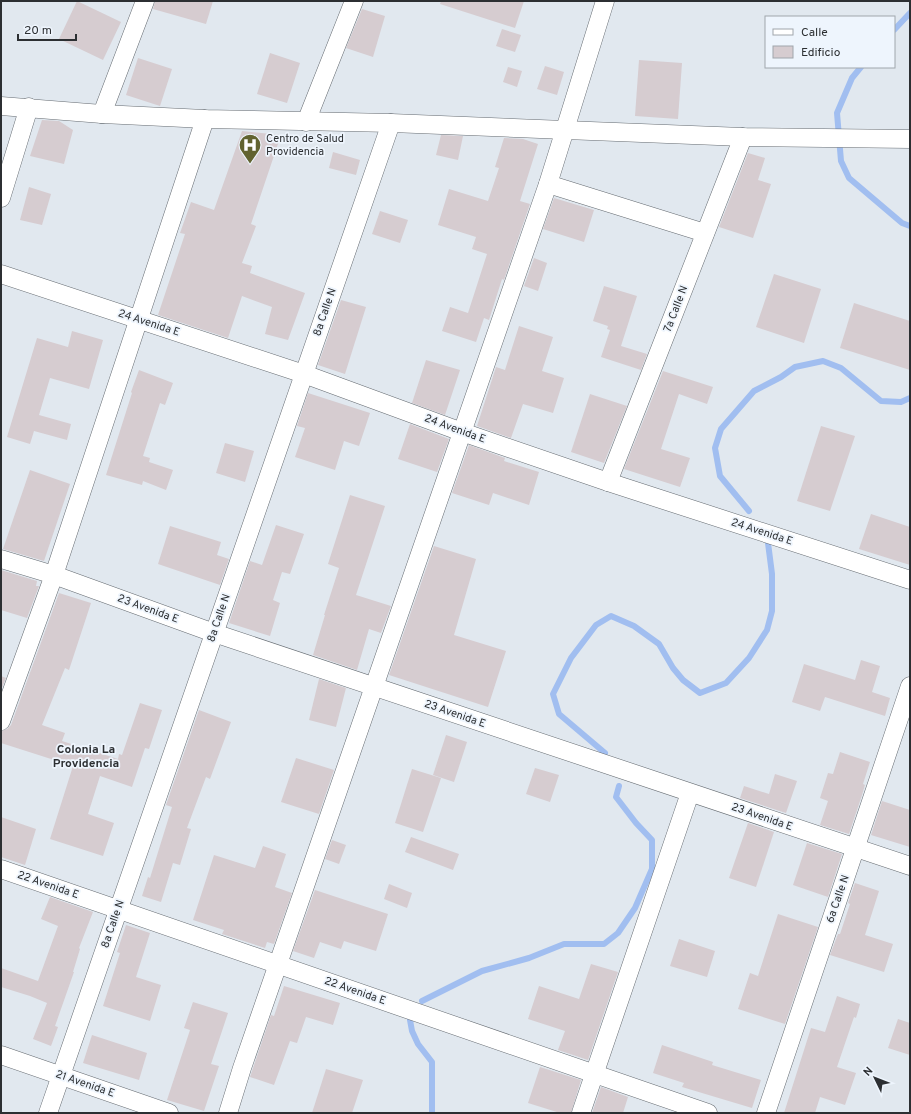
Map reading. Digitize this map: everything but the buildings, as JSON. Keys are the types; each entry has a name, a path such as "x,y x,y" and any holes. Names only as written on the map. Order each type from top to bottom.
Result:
{"street":[{"path":"102,114 145,1"},
{"path":"306,122 354,1"},
{"path":"228,1113 278,964 548,184 605,1"},
{"path":"1,106 29,107 102,114 205,119 391,123 743,137 910,139"},
{"path":"1,198 29,107"},
{"path":"1,721 54,575 205,119"},
{"name":"8a Calle N","path":"48,1113 391,123"},
{"name":"7a Calle N","path":"608,482 743,137"},
{"path":"548,184 705,233"},
{"name":"24 Avenida E","path":"1,274 304,374 462,432 608,482 910,580"},
{"name":"23 Avenida E","path":"1,558 54,575 214,633 910,866"},
{"name":"6a Calle N","path":"766,1113 910,686"},
{"path":"580,1113 690,792"},
{"name":"22 Avenida E","path":"1,869 708,1113"},
{"name":"21 Avenida E","path":"1,1055 169,1113"}],"waterway":[{"path":"895,29 910,13"},
{"path":"860,68 852,78 837,113 841,161 849,178 902,223 910,226"},
{"path":"749,511 720,476 715,448 721,429 754,391 781,377 795,367 823,361 841,368 881,401 901,402 910,398"},
{"path":"605,753 559,714 553,694 571,658 596,625 611,616 634,626 659,644 673,668 683,680 700,693 726,683 749,658 767,630 772,611 772,574 768,543"},
{"path":"422,1001 482,971 529,958 564,944 604,944 618,933 635,908 652,869 652,840 636,823 616,797 619,786"},
{"path":"410,1020 412,1031 418,1044 432,1062 432,1113"}],"place":[{"name":"Centro de Salud Providencia","path":"250,164"}],"district":[{"name":"Colonia La Providencia","path":"86,757"}]}
